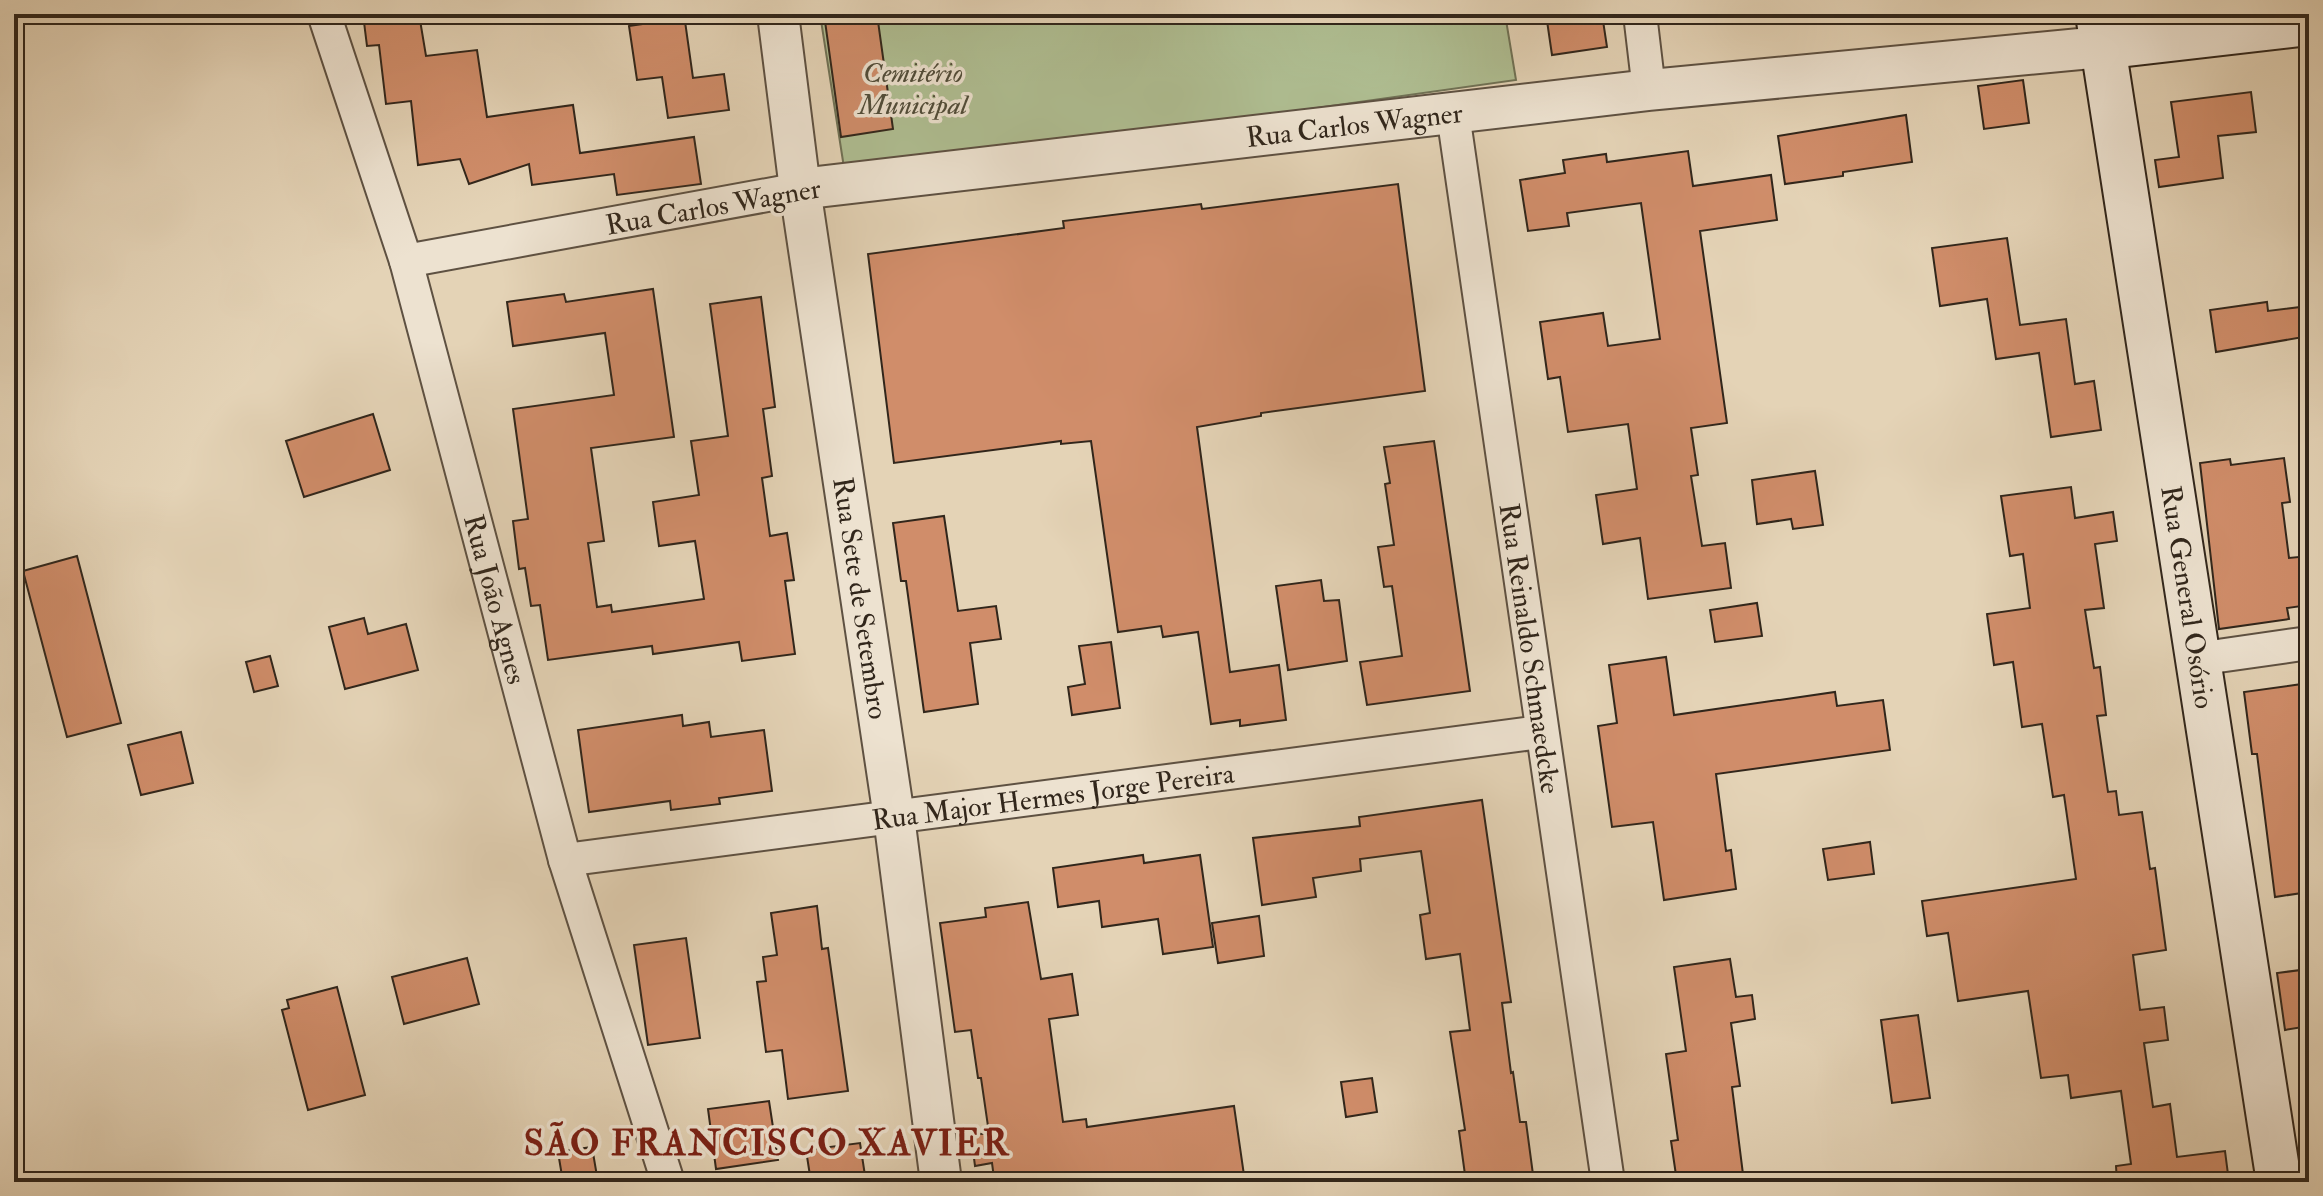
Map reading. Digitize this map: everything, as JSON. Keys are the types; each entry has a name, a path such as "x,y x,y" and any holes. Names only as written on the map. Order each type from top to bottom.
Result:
{"main road":[{"name":"Rua Carlos Wagner","path":"2099,30 2309,23"},
{"name":"Rua General Osório","path":"2099,30 2279,1182"}],"street":[{"name":"Rua João Agnes","path":"324,14 406,261 565,860 668,1182"},
{"name":"Rua Sete de Setembro","path":"778,14 800,189 894,817 941,1182"},
{"path":"1640,14 1649,90"},
{"name":"Rua Carlos Wagner","path":"406,261 800,189 1453,114 2099,30"},
{"name":"Rua Reinaldo Schmaedcke","path":"1453,114 1608,1182"},
{"path":"2197,659 2309,643"},
{"name":"Rua Major Hermes Jorge Pereira","path":"565,860 1541,732"}],"green space":[{"name":"Cemitério Municipal","path":"820,14 1505,14 1516,80 845,174"}],"building":[{"path":"363,14 419,14 426,56 477,50 487,117 573,105 580,153 694,137 701,184 617,195 614,174 532,185 529,164 469,184 460,159 418,165 411,101 386,104 379,45 367,46"},
{"path":"656,14 684,14 693,78 724,74 729,110 668,118 662,77 637,80 629,26 657,22"},
{"path":"824,14 877,14 893,129 841,137"},
{"path":"1546,14 1602,14 1607,47 1552,55"},
{"path":"2023,80 2029,123 1984,129 1978,86"},
{"path":"2251,92 2256,132 2218,136 2223,178 2159,187 2155,160 2179,157 2171,102"},
{"path":"1906,115 1912,162 1785,184 1778,136"},
{"path":"1688,151 1693,186 1771,175 1777,220 1700,231 1727,423 1691,428 1698,475 1691,476 1702,546 1725,543 1731,588 1648,599 1640,538 1603,544 1596,495 1637,489 1628,424 1568,432 1560,377 1548,379 1540,322 1603,313 1608,346 1660,339 1641,203 1567,213 1569,226 1528,231 1520,180 1565,173 1563,160 1606,154 1607,162"},
{"path":"1398,184 1425,391 1261,413 1261,416 1197,427 1230,672 1279,665 1286,720 1240,726 1240,720 1211,724 1198,632 1163,637 1161,626 1118,632 1091,441 1061,444 1061,441 894,463 868,254 1064,228 1063,221 1201,204 1202,209"},
{"path":"2007,238 2020,325 2066,319 2075,384 2094,381 2101,430 2051,437 2039,353 1996,359 1987,299 1940,306 1932,248"},
{"path":"653,289 674,437 591,448 604,541 588,543 597,607 611,605 612,612 704,599 695,541 659,546 653,502 699,495 691,441 728,436 710,304 761,297 775,407 763,409 772,476 762,478 770,536 787,533 794,580 785,581 795,654 742,661 739,642 653,654 652,646 548,660 540,605 531,606 525,568 519,569 513,521 528,519 513,409 614,395 605,333 513,346 507,302 564,294 566,302"},
{"path":"2267,302 2268,311 2309,306 2309,336 2216,352 2210,310"},
{"path":"373,414 390,470 304,497 286,441"},
{"path":"1434,441 1470,691 1367,705 1360,662 1402,656 1392,586 1384,587 1378,547 1394,545 1385,484 1390,483 1384,447"},
{"path":"2284,458 2290,502 2282,503 2289,558 2309,556 2309,605 2287,608 2289,619 2219,629 2200,463 2230,459 2231,465"},
{"path":"1815,471 1823,525 1793,529 1791,519 1757,524 1752,480"},
{"path":"2071,487 2075,518 2113,512 2117,541 2095,544 2104,608 2085,610 2094,668 2100,667 2106,715 2097,716 2108,792 2116,791 2119,815 2142,812 2150,869 2155,868 2166,950 2133,955 2140,1010 2164,1007 2168,1040 2144,1043 2153,1107 2170,1104 2177,1157 2225,1151 2229,1182 2117,1182 2116,1166 2131,1164 2121,1091 2071,1098 2068,1075 2041,1078 2028,991 1958,1001 1948,933 1927,936 1922,901 2076,879 2064,795 2053,797 2042,724 2022,727 2013,662 1994,665 1987,614 2030,608 2023,554 2010,556 2001,496"},
{"path":"944,516 958,611 996,606 1001,639 970,643 978,704 924,712 906,581 901,581 893,523"},
{"path":"77,556 121,723 67,737 23,571"},
{"path":"1321,580 1324,601 1339,600 1347,661 1288,670 1276,586"},
{"path":"1757,603 1762,636 1715,642 1710,610"},
{"path":"364,618 368,634 406,624 418,670 345,689 329,627"},
{"path":"1111,642 1120,708 1072,715 1068,687 1085,684 1079,646"},
{"path":"270,656 278,686 254,692 246,662"},
{"path":"1666,657 1674,715 1835,692 1837,706 1883,700 1890,750 1716,774 1726,851 1731,850 1736,889 1664,900 1653,822 1612,827 1598,726 1617,723 1609,665"},
{"path":"2309,683 2309,892 2275,897 2257,754 2252,754 2244,692"},
{"path":"682,715 683,726 709,722 711,737 764,730 772,791 719,798 720,804 671,810 670,801 589,812 578,730"},
{"path":"181,732 193,783 141,795 128,745"},
{"path":"1482,800 1511,1002 1502,1003 1511,1073 1520,1122 1526,1122 1534,1182 1466,1182 1459,1131 1465,1130 1450,1032 1470,1030 1460,954 1426,959 1420,915 1430,913 1421,851 1360,859 1361,871 1313,878 1316,897 1262,905 1253,838 1360,826 1359,817"},
{"path":"1870,842 1874,874 1828,880 1823,849"},
{"path":"1143,855 1144,863 1200,855 1213,947 1163,954 1158,919 1102,927 1099,901 1058,907 1053,868"},
{"path":"1028,902 1041,979 1072,974 1078,1015 1049,1019 1063,1122 1086,1119 1087,1127 1234,1106 1245,1182 1117,1182 1116,1175 1062,1182 1030,1182 1029,1173 994,1178 992,1163 975,1166 971,1135 989,1133 971,1030 955,1032 940,923 986,917 985,908"},
{"path":"817,906 822,949 828,948 848,1091 788,1099 782,1050 766,1052 757,982 766,981 763,957 777,955 771,913"},
{"path":"1259,916 1264,956 1218,963 1212,923"},
{"path":"686,938 700,1038 648,1045 634,945"},
{"path":"467,958 479,1004 404,1024 392,977"},
{"path":"1730,959 1736,997 1752,995 1755,1019 1731,1023 1740,1086 1732,1087 1744,1182 1677,1182 1671,1141 1678,1140 1666,1054 1686,1051 1674,967"},
{"path":"2309,969 2309,1026 2285,1030 2277,973"},
{"path":"337,987 365,1095 308,1110 282,1010 289,1008 287,1000"},
{"path":"1918,1015 1930,1098 1892,1103 1881,1020"},
{"path":"1372,1078 1377,1112 1346,1117 1341,1082"},
{"path":"769,1101 778,1160 716,1169 708,1109"},
{"path":"860,1143 866,1182 811,1182 806,1150"},
{"path":"592,1147 598,1182 563,1182 558,1152"}],"district":[{"name":"SÃO FRANCISCO XAVIER","path":"767,1142"}]}
